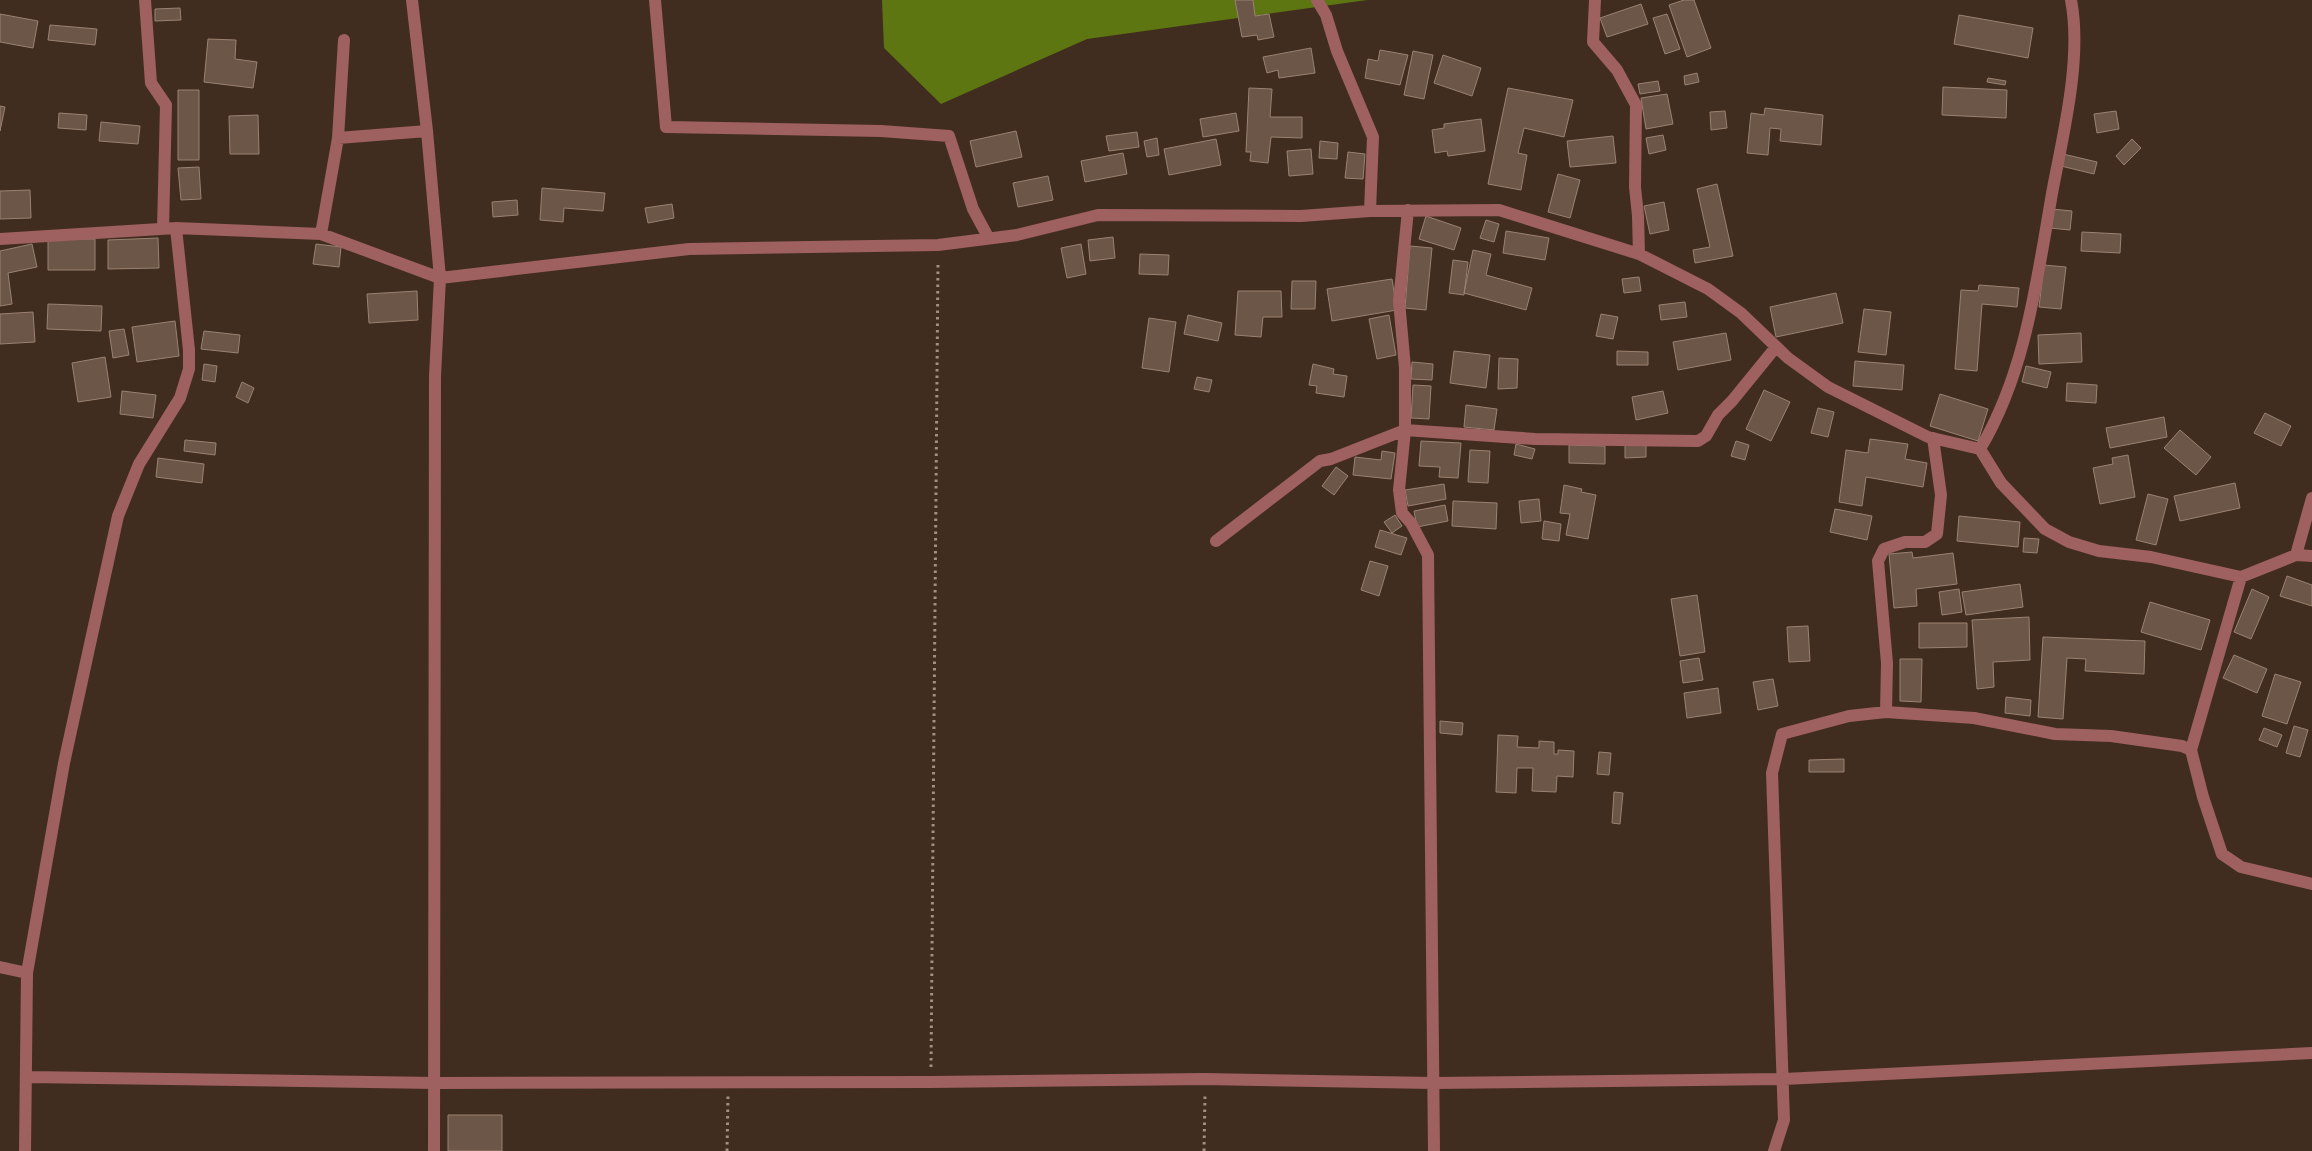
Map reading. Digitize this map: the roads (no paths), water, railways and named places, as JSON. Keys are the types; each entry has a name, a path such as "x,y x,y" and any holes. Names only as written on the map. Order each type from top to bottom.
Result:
{"street":[{"path":"25,1151 27,973 64,763 118,516 139,464 180,398 189,369 189,350 170,228 166,105 151,83 145,0"},
{"path":"412,0 427,132 440,278 435,386 434,1151"},
{"path":"655,0 666,127 881,131 949,136 973,208 988,237"},
{"path":"1317,0 1326,14 1337,51 1373,137 1370,211"},
{"path":"1595,0 1593,42 1617,70 1636,105 1635,187 1638,216 1638,254"},
{"path":"1980,449 2009,390 2020,355 2035,287 2074,62 2071,0"},
{"path":"321,234 338,138 344,40"},
{"path":"338,138 427,132"},
{"path":"1408,210 1399,301 1405,368 1405,430 1399,490 1402,513 1411,523 1428,555 1434,1151"},
{"path":"0,239 170,228 321,234 440,278 689,249 938,245 988,237 1017,235 1098,215 1301,216 1370,211 1499,210 1638,254 1708,289 1742,313 1776,347 1828,387 1880,415 1933,438 1980,449 2001,483 2045,529 2069,542 2098,551 2151,557 2241,577 2296,555 2312,556"},
{"path":"1216,541 1320,461 1331,459 1405,430 1535,439 1698,441 1706,436 1718,415 1732,401 1776,347"},
{"path":"1886,712 1887,663 1878,561 1884,549 1905,542 1925,542 1937,534 1941,495 1933,438"},
{"path":"2296,555 2312,498"},
{"path":"2241,577 2192,750 2203,798 2222,854 2241,867 2312,884"},
{"path":"1774,1151 1784,1120 1772,773 1782,734 1849,716 1886,712 1974,718 2055,734 2111,736 2182,746 2192,750"},
{"path":"0,967 27,973"},
{"path":"27,1076 435,1083 931,1082 1205,1079 1434,1083 1784,1079 2312,1053"}]}
